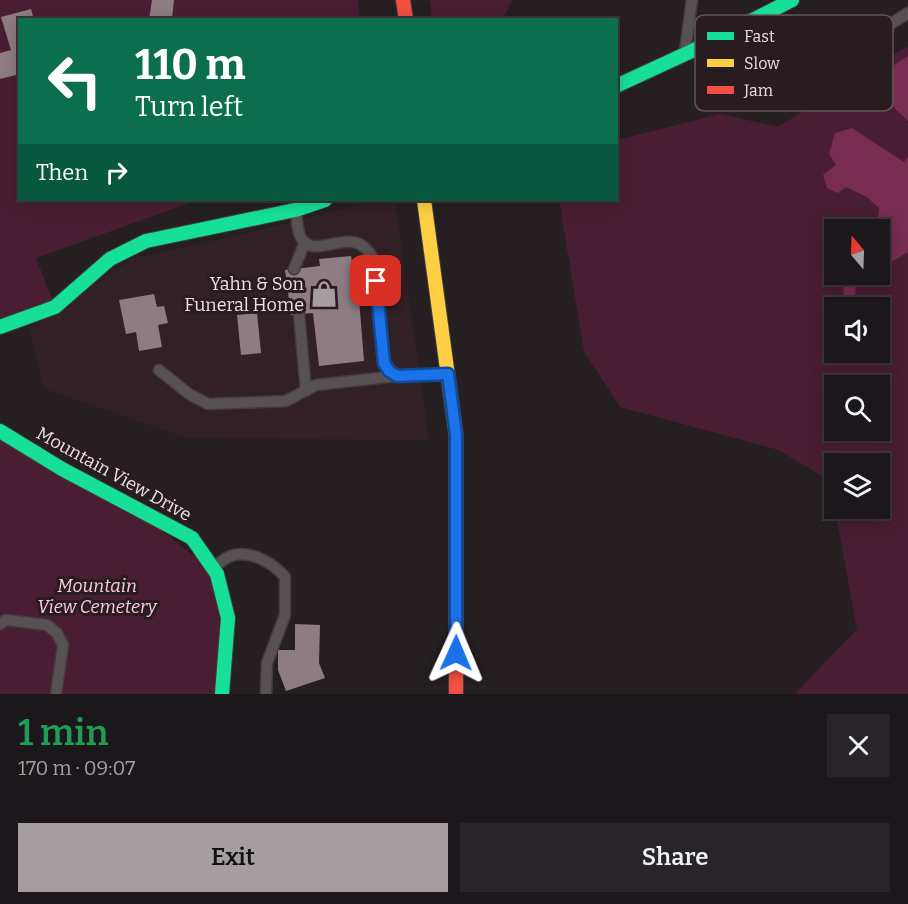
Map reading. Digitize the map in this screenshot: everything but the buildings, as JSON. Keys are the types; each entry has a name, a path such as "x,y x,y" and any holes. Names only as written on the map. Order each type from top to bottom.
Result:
{"street":[{"path":"403,0 406,18"},
{"path":"763,15 792,0"},
{"path":"618,85 695,50"},
{"path":"0,327 55,307 110,259 146,241 295,210 322,201"},
{"path":"424,201 456,435 456,694"},
{"name":"Mountain View Drive","path":"0,431 62,469 192,538 217,574 228,618 222,694"}],"lane":[{"path":"684,55 692,0"},
{"path":"893,22 908,13"},
{"path":"295,210 300,235 305,242 313,246 353,241 363,244 369,250 374,261 384,363 389,371 397,376"},
{"path":"294,269 305,242"},
{"path":"299,314 306,391"},
{"path":"159,370 189,394 208,404 286,402 316,385 397,376 448,374"},
{"path":"213,567 234,555 249,557 276,566 285,577 285,615 267,663 266,694"},
{"path":"0,624 6,620 47,625 57,633 63,645 56,694"}],"shaded area":[{"path":"908,56 908,121 893,107 893,66"},
{"path":"852,128 904,162 908,157 908,252 890,263 890,219 878,219 879,208 867,197 846,187 838,193 827,188 823,175 836,165 829,154 835,133"},
{"path":"374,201 388,201 396,206 429,440 187,438 43,388 30,329 133,258 244,234"},
{"path":"843,285 856,285 855,297 844,297"}],"green space":[{"path":"0,0 358,0 360,18 18,18 18,201 195,201 36,258 55,307 0,327"},
{"path":"430,0 513,0 503,18 432,18"},
{"path":"908,46 908,694 795,694 857,629 837,519 890,519 890,453 824,453 824,477 779,450 620,407 584,351 559,201 618,201 618,140 720,114 778,127 804,111 893,111 893,55"},
{"name":"Mountain View Cemetery","path":"0,431 130,506 217,574 222,694 0,694"}],"traffic: fast":[{"path":"763,15 792,0"},
{"path":"618,85 695,49"},
{"path":"0,327 55,307 110,259 146,241 295,210 322,201"},
{"path":"0,431 62,469 192,538 217,574 228,618 222,694"}],"traffic: slow":[{"path":"424,201 456,435 456,474"}],"traffic: jam":[{"path":"403,0 406,18"},
{"path":"456,474 456,694"}],"place":[{"name":"Yahn & Son Funeral Home","path":"324,294"}],"route":[{"path":"376,281 384,363 389,371 397,376 448,374 456,435 456,653"}]}
